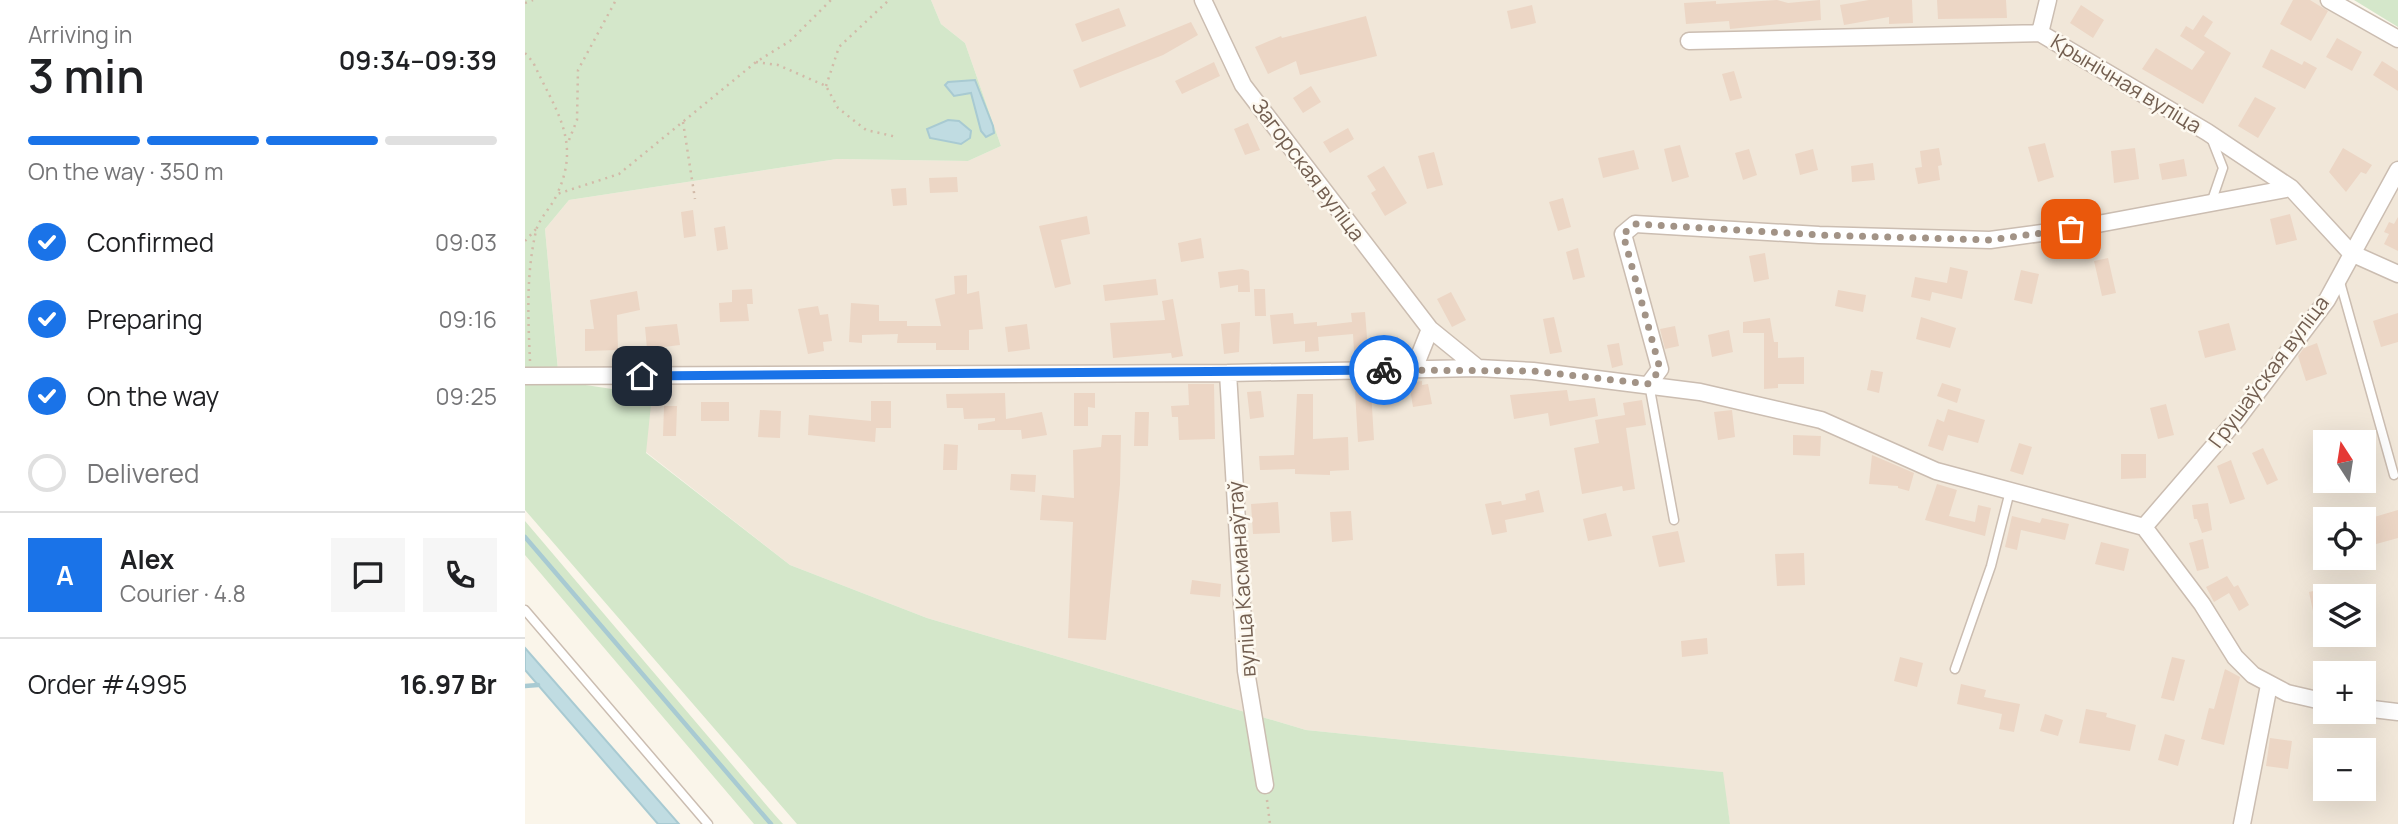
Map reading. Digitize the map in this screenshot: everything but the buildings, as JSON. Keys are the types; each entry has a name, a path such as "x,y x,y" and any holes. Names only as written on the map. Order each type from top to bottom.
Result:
{"street":[{"name":"Загорская вуліца","path":"1203,0 1243,85 1430,330 1455,346 1478,368"},
{"path":"2040,33 2048,0"},
{"path":"2329,0 2398,39"},
{"name":"Крынічная вуліца","path":"1689,41 2040,33 2207,132 2291,188 2351,253"},
{"name":"Грушаўская вуліца","path":"2144,527 2238,418 2327,300 2398,170"},
{"path":"1649,384 1660,369 1623,234 1635,224 1819,235 1990,240 2071,229 2291,188"},
{"path":"2351,253 2398,274"},
{"path":"1414,369 1430,330"},
{"path":"527,376 1228,373 1478,368 1649,384 1700,392 1821,420 1936,471 2144,527 2202,604 2235,657 2269,685 2287,694 2313,699"},
{"name":"вуліца Касманаўтаў","path":"1228,373 1246,671 1265,785"},
{"path":"2242,824 2269,685"},
{"path":"2376,709 2398,712"}],"lane":[{"path":"2207,132 2223,168 2211,203"},
{"path":"2338,276 2394,475"},
{"path":"1649,384 1674,520"},
{"path":"1955,669 1991,566 2010,491"},
{"path":"525,610 708,824"}],"path":[{"path":"525,3 533,0"},
{"path":"525,241 552,207 566,174 569,140 577,120 578,70 616,0"},
{"path":"557,194 619,174 757,62 790,41 831,0"},
{"path":"826,86 839,47 888,0"},
{"path":"525,53 533,62 569,140"},
{"path":"757,62 778,65 826,86 838,108 866,130 897,137"},
{"path":"683,122 695,199"},
{"path":"527,376 528,289 537,228"},
{"path":"1265,785 1270,824"}],"shaded area":[{"path":"931,0 2324,0 2398,49 2398,824 1730,824 1722,772 1306,730 927,618 790,565 646,452 645,383 558,369 545,229 569,200 837,159 968,161 1001,146 965,43 941,24"}],"green space":[{"path":"525,0 931,0 941,24 965,43 1001,146 968,161 837,159 569,200 545,229 559,381 652,395 646,453 790,565 927,618 1306,730 1723,772 1730,824 797,824 525,510"},
{"path":"2354,0 2398,0 2398,27"},
{"path":"525,521 783,824 754,824 525,555"}],"water":[{"path":"975,80 993,126 994,133 986,137 981,131 971,93 954,96 945,85 948,82"},
{"path":"948,120 959,121 971,131 970,138 961,144 930,138 927,129"},
{"path":"525,648 679,824 658,824 525,670"}],"waterway":[{"path":"525,537 771,824"},
{"path":"525,686 538,685"}],"way so far":[{"path":"1384,370 1478,368 1533,371 1649,384 1660,369 1623,234 1635,224 1819,235 1990,240 2071,229"}],"route":[{"path":"642,376 1384,370"}]}
